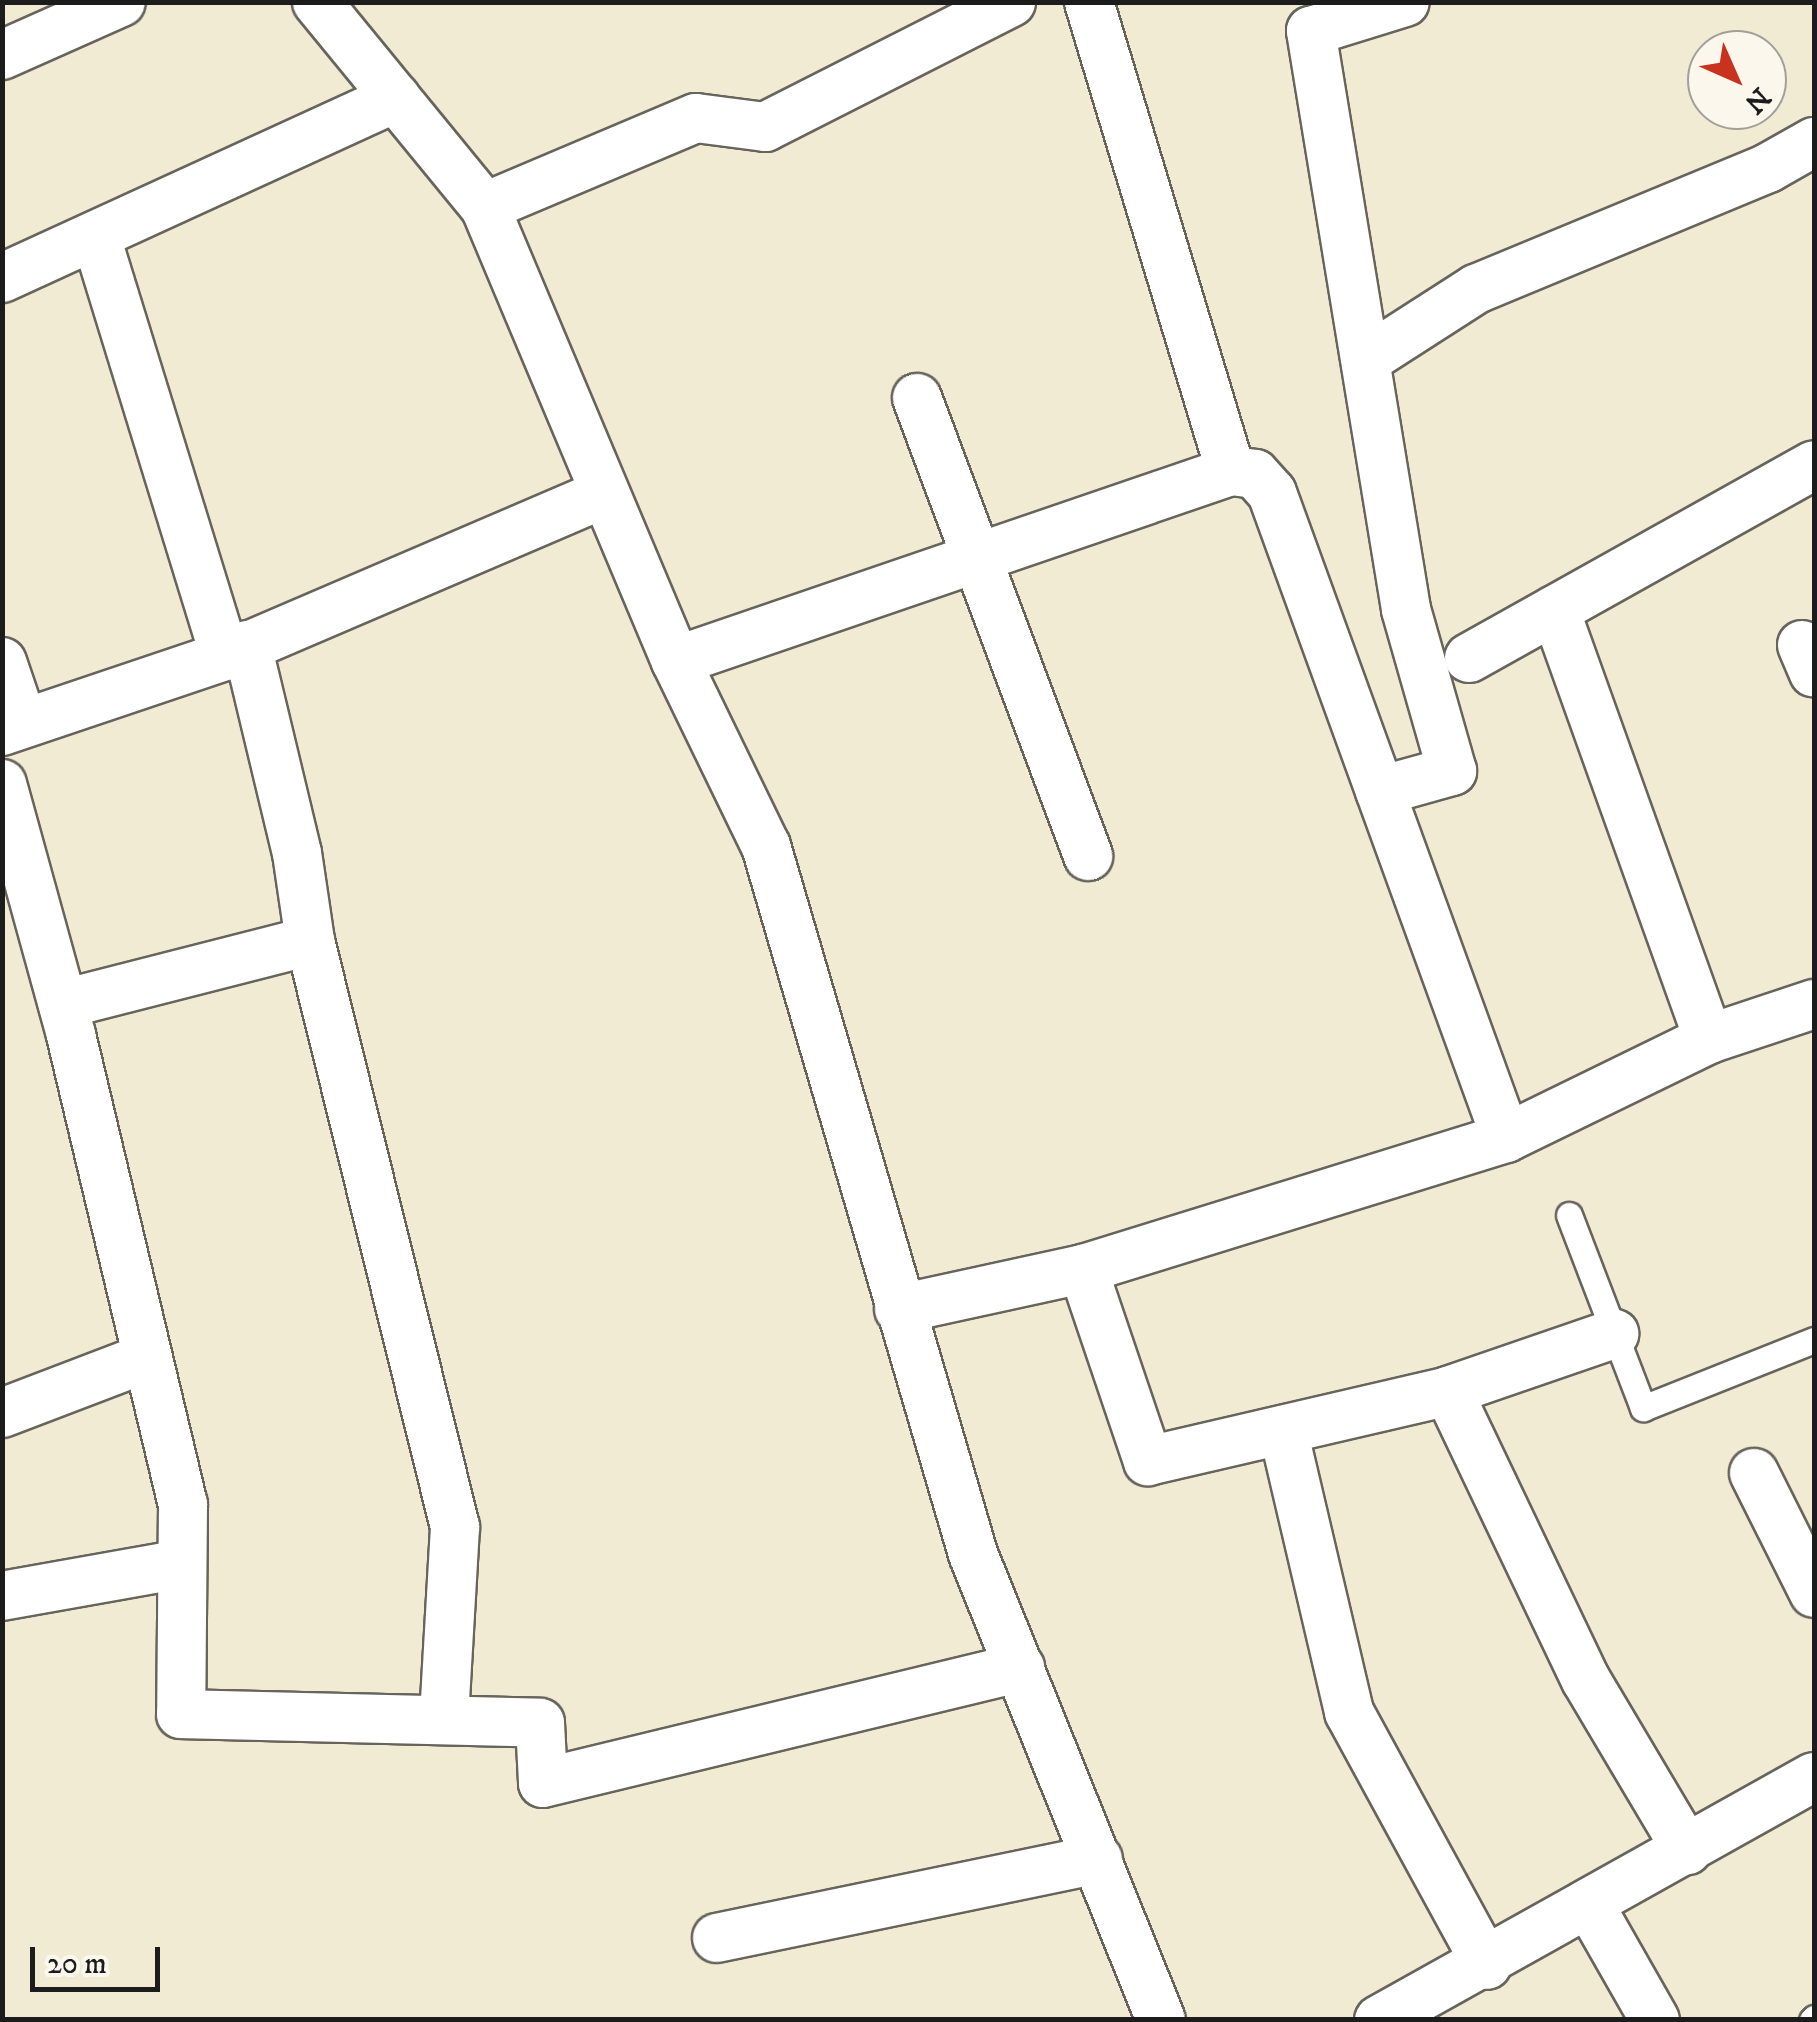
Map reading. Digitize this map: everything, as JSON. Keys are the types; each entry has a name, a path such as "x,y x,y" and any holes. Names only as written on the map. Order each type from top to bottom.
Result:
{"street":[{"path":"2,55 121,2"},
{"path":"317,2 485,207 676,661 766,846 973,1554 1162,2020"},
{"path":"485,207 696,118 765,127 1011,2"},
{"path":"1089,2 1230,471"},
{"path":"1380,791 1452,771 1406,609 1311,31 1405,2"},
{"path":"2,278 396,98"},
{"path":"1367,359 1476,289 1768,168 1814,142"},
{"path":"96,237 236,651 297,854 310,941 455,1527 444,1718"},
{"path":"917,398 1088,856"},
{"path":"1469,658 1814,465"},
{"path":"676,661 974,554 1230,471 1255,474 1272,493 1506,1138"},
{"path":"2,662 13,728 236,651 392,590 603,494"},
{"path":"1555,610 1709,1039"},
{"path":"2,784 63,1004 183,1504 181,1714 540,1723 543,1783 1020,1668"},
{"path":"63,1004 310,941"},
{"path":"900,1309 1083,1269 1506,1138 1709,1039 1814,1004"},
{"path":"1083,1269 1148,1461 1448,1391 1614,1334"},
{"path":"2,1413 146,1358"},
{"path":"1448,1391 1586,1680 1687,1850"},
{"path":"1283,1430 1349,1712 1487,1964"},
{"path":"1754,1472 1814,1593"},
{"path":"2,1596 182,1564"},
{"path":"1379,2020 1487,1964 1814,1778"},
{"path":"717,1938 1098,1859"},
{"path":"1590,1906 1655,2020"}],"lane":[{"path":"1568,1215 1643,1408 1814,1340"}]}
